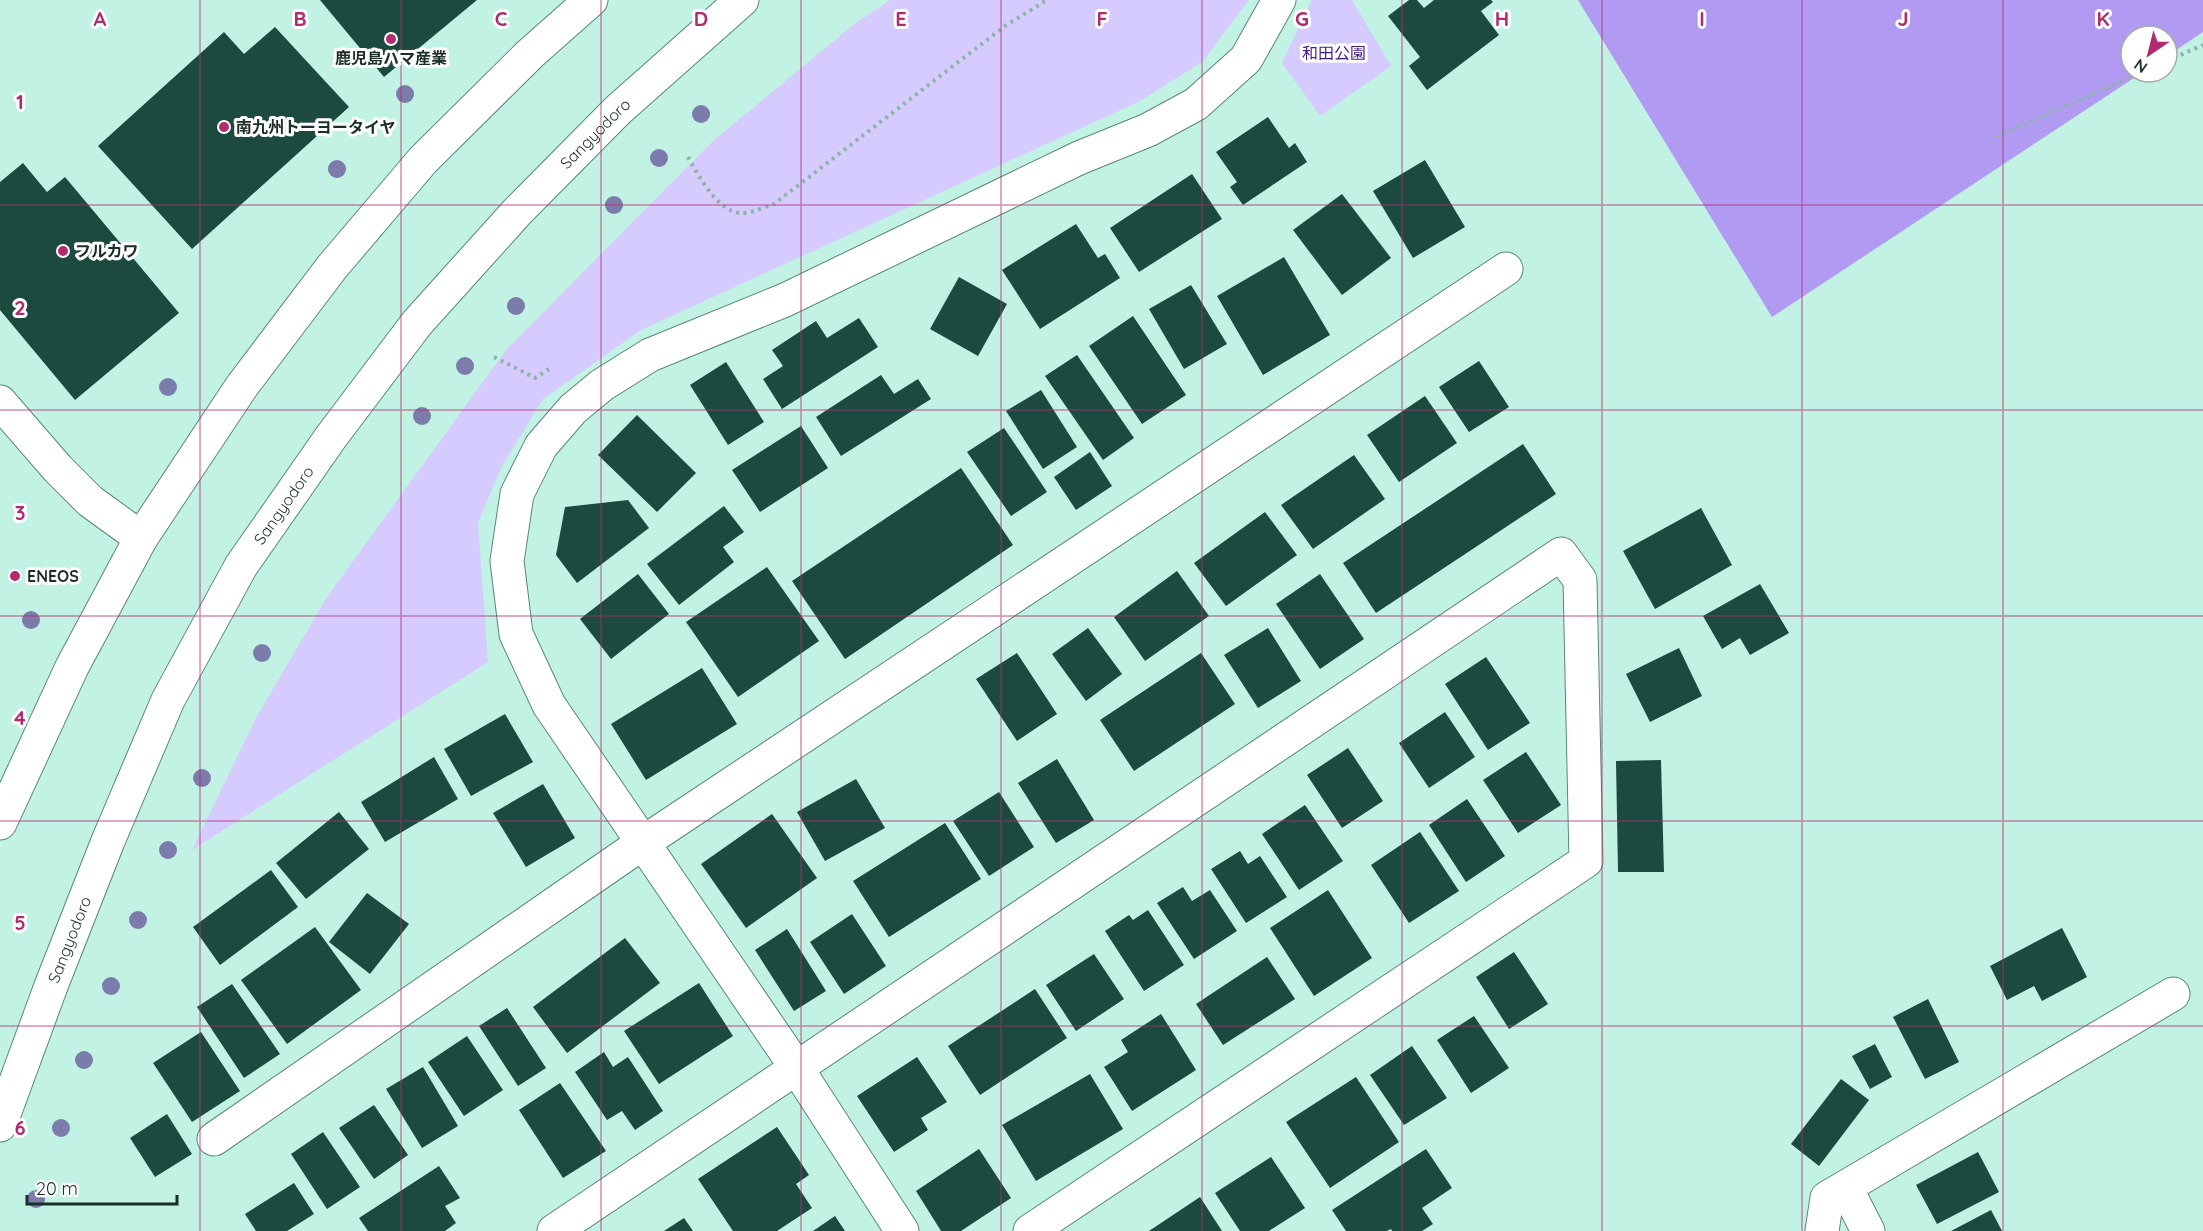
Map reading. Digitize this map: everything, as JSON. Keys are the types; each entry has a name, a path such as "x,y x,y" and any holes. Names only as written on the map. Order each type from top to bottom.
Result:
{"street":[{"path":"0,823 72,667 141,538 242,386 332,267 423,160 530,54 591,0"},
{"name":"Sangyodoro","path":"0,1125 55,975 168,700 241,566 331,437 417,323 517,212 618,110 742,0"},
{"path":"902,1231 796,1067 549,705 516,634 507,561 517,494 541,446 573,409 602,385 650,355 785,300 1079,158 1148,130 1196,104 1246,59 1279,0"},
{"path":"214,1139 644,842 1506,269"},
{"path":"0,402 58,469 90,501 141,538"},
{"path":"554,1231 1561,554 1580,580 1586,861 1030,1231"},
{"path":"1822,1231 1827,1198 2173,994"},
{"path":"1846,1188 1868,1231"}],"path":[{"path":"688,157 705,188 730,210 741,213 774,204 1005,26 1047,0"},
{"path":"2179,56 2203,45"},
{"path":"1996,137 2119,82"},
{"path":"494,357 535,378"}],"green space":[{"path":"890,0 1249,0 1202,62 1138,102 641,330 543,399 502,466 478,523 488,662 192,850 257,716 327,597 506,350 712,142 853,25"},
{"name":"和田公園","path":"1312,0 1352,0 1391,66 1320,116 1282,63"}],"shaded area":[{"path":"1578,0 2203,0 2203,32 2179,48 2179,24 2119,24 2119,84 2125,84 1772,317"}],"building":[{"name":"鹿児島ハマ産業","path":"320,0 477,0 384,77"},
{"path":"1409,0 1417,0 1424,8 1434,0 1491,0 1493,2 1481,11 1499,35 1427,90 1409,66 1420,57 1388,16"},
{"name":"南九州トーヨータイヤ","path":"275,27 349,107 192,249 98,146 224,32 244,54"},
{"path":"1268,117 1289,148 1295,143 1307,162 1243,205 1230,187 1237,182 1216,152"},
{"path":"1425,160 1465,227 1413,258 1373,191"},
{"name":"フルカワ","path":"23,163 47,192 65,177 179,313 75,400 0,310 0,182"},
{"path":"1192,174 1222,219 1139,272 1110,228"},
{"path":"1342,194 1391,258 1342,295 1293,230"},
{"path":"1076,224 1098,258 1105,254 1120,278 1040,329 1002,270"},
{"path":"1284,257 1330,335 1263,375 1217,296"},
{"path":"959,277 1007,304 978,356 930,329"},
{"path":"1191,285 1227,344 1184,369 1149,309"},
{"path":"1133,316 1186,395 1142,424 1089,346"},
{"path":"859,318 878,347 782,409 763,379 783,366 772,350 816,321 827,338"},
{"path":"1077,355 1134,438 1103,460 1045,376"},
{"path":"1479,361 1509,407 1469,432 1439,387"},
{"path":"726,362 764,422 728,445 690,385"},
{"path":"881,375 894,394 918,379 931,399 841,456 816,417"},
{"path":"1041,390 1077,447 1043,469 1006,411"},
{"path":"1425,396 1457,443 1399,482 1367,435"},
{"path":"637,415 696,473 657,512 598,455"},
{"path":"801,426 828,468 760,512 732,470"},
{"path":"1004,428 1047,492 1011,516 967,452"},
{"path":"1523,444 1556,494 1376,613 1343,563"},
{"path":"1090,452 1112,486 1076,510 1054,477"},
{"path":"1354,455 1385,499 1313,549 1281,505"},
{"path":"961,468 1013,545 845,659 792,581"},
{"path":"628,500 649,528 577,583 556,555 565,507"},
{"path":"724,506 744,532 723,547 734,562 679,605 647,564"},
{"path":"1701,508 1732,565 1655,609 1623,551"},
{"path":"1265,512 1297,555 1226,606 1194,563"},
{"path":"767,567 819,641 738,697 686,622"},
{"path":"1177,571 1209,616 1145,661 1114,617"},
{"path":"638,574 669,614 611,659 580,619"},
{"path":"1320,574 1364,639 1320,669 1276,604"},
{"path":"1760,584 1789,633 1750,655 1740,638 1722,649 1703,616"},
{"path":"1088,628 1122,674 1086,701 1052,654"},
{"path":"1268,628 1301,681 1258,708 1224,655"},
{"path":"1679,648 1702,696 1650,722 1626,674"},
{"path":"1017,653 1057,714 1017,741 976,679"},
{"path":"1201,653 1235,704 1134,771 1100,720"},
{"path":"1486,657 1530,723 1488,750 1445,684"},
{"path":"702,668 737,724 646,780 611,724"},
{"path":"1445,712 1475,757 1429,788 1399,743"},
{"path":"505,714 533,762 471,796 444,749"},
{"path":"1348,748 1383,801 1342,828 1307,775"},
{"path":"1526,752 1561,805 1518,833 1483,780"},
{"path":"434,757 458,799 385,842 361,802"},
{"path":"1057,759 1094,820 1056,843 1018,783"},
{"path":"1661,760 1664,872 1618,872 1616,761"},
{"path":"856,779 885,828 825,861 797,812"},
{"path":"543,784 575,838 526,867 493,813"},
{"path":"999,792 1034,847 989,876 953,821"},
{"path":"1467,799 1505,856 1466,882 1429,825"},
{"path":"1305,805 1343,861 1299,890 1262,834"},
{"path":"339,812 369,849 306,899 276,863"},
{"path":"772,814 817,878 746,928 701,864"},
{"path":"945,823 981,879 889,937 853,881"},
{"path":"1420,832 1459,891 1409,923 1371,865"},
{"path":"1240,851 1248,864 1260,856 1287,897 1246,923 1211,869"},
{"path":"271,870 298,907 220,965 193,927"},
{"path":"1183,887 1192,901 1210,890 1237,931 1194,959 1157,903"},
{"path":"1328,890 1372,958 1314,996 1270,928"},
{"path":"367,893 409,924 370,974 329,942"},
{"path":"1148,910 1184,965 1144,991 1105,931 1129,915 1133,920"},
{"path":"852,914 886,966 844,994 810,942"},
{"path":"315,927 361,990 287,1044 241,980"},
{"path":"2062,928 2087,977 2042,1001 2034,986 2007,1000 1990,966"},
{"path":"787,929 826,991 794,1011 755,950"},
{"path":"625,938 660,983 567,1053 533,1007"},
{"path":"1514,952 1548,1004 1509,1029 1476,977"},
{"path":"1094,954 1124,999 1076,1031 1046,985"},
{"path":"1267,957 1295,999 1223,1045 1196,1004"},
{"path":"699,983 733,1036 659,1084 624,1031"},
{"path":"232,984 280,1054 244,1078 197,1007"},
{"path":"1035,989 1067,1038 980,1095 948,1046"},
{"path":"1928,999 1959,1062 1925,1079 1893,1017"},
{"path":"507,1008 546,1068 518,1086 479,1026"},
{"path":"1161,1014 1196,1070 1132,1111 1104,1067 1128,1052 1121,1040"},
{"path":"1474,1016 1509,1068 1471,1093 1437,1040"},
{"path":"201,1032 240,1091 192,1122 153,1063"},
{"path":"467,1036 503,1090 464,1116 428,1062"},
{"path":"1875,1044 1892,1077 1870,1089 1852,1056"},
{"path":"1412,1046 1447,1098 1404,1125 1370,1075"},
{"path":"604,1052 613,1067 628,1057 663,1111 635,1130 622,1111 607,1120 575,1072"},
{"path":"917,1057 947,1102 921,1118 928,1130 894,1152 857,1096"},
{"path":"423,1067 458,1126 422,1148 386,1089"},
{"path":"1090,1074 1123,1129 1036,1181 1002,1125"},
{"path":"1356,1077 1399,1142 1330,1188 1286,1122"},
{"path":"1841,1079 1869,1100 1819,1166 1791,1144"},
{"path":"560,1083 606,1151 563,1178 519,1110"},
{"path":"374,1105 408,1155 374,1179 339,1128"},
{"path":"167,1114 192,1154 155,1177 130,1138"},
{"path":"777,1127 809,1175 796,1184 812,1208 777,1231 733,1231 698,1179"},
{"path":"323,1132 360,1187 327,1209 291,1154"},
{"path":"979,1149 1011,1198 961,1231 941,1231 916,1191"},
{"path":"1426,1149 1452,1188 1422,1208 1433,1224 1422,1231 1392,1231 1391,1229 1387,1231 1346,1231 1332,1210"},
{"path":"1978,1152 1999,1192 1937,1224 1916,1185"},
{"path":"1271,1157 1305,1208 1269,1231 1240,1231 1215,1193"},
{"path":"439,1166 460,1198 445,1206 456,1223 445,1231 368,1231 359,1218"},
{"path":"294,1183 314,1214 287,1231 256,1231 245,1214"},
{"path":"1200,1197 1222,1231 1149,1231"},
{"path":"1991,1210 2002,1231 1951,1231"},
{"path":"835,1216 845,1231 813,1231"},
{"path":"684,1218 693,1231 664,1231"}],"place":[{"name":"鹿児島ハマ産業","path":"391,39"},
{"name":"南九州トーヨータイヤ","path":"224,127"},
{"name":"フルカワ","path":"63,251"},
{"name":"ENEOS","path":"15,576"}]}
